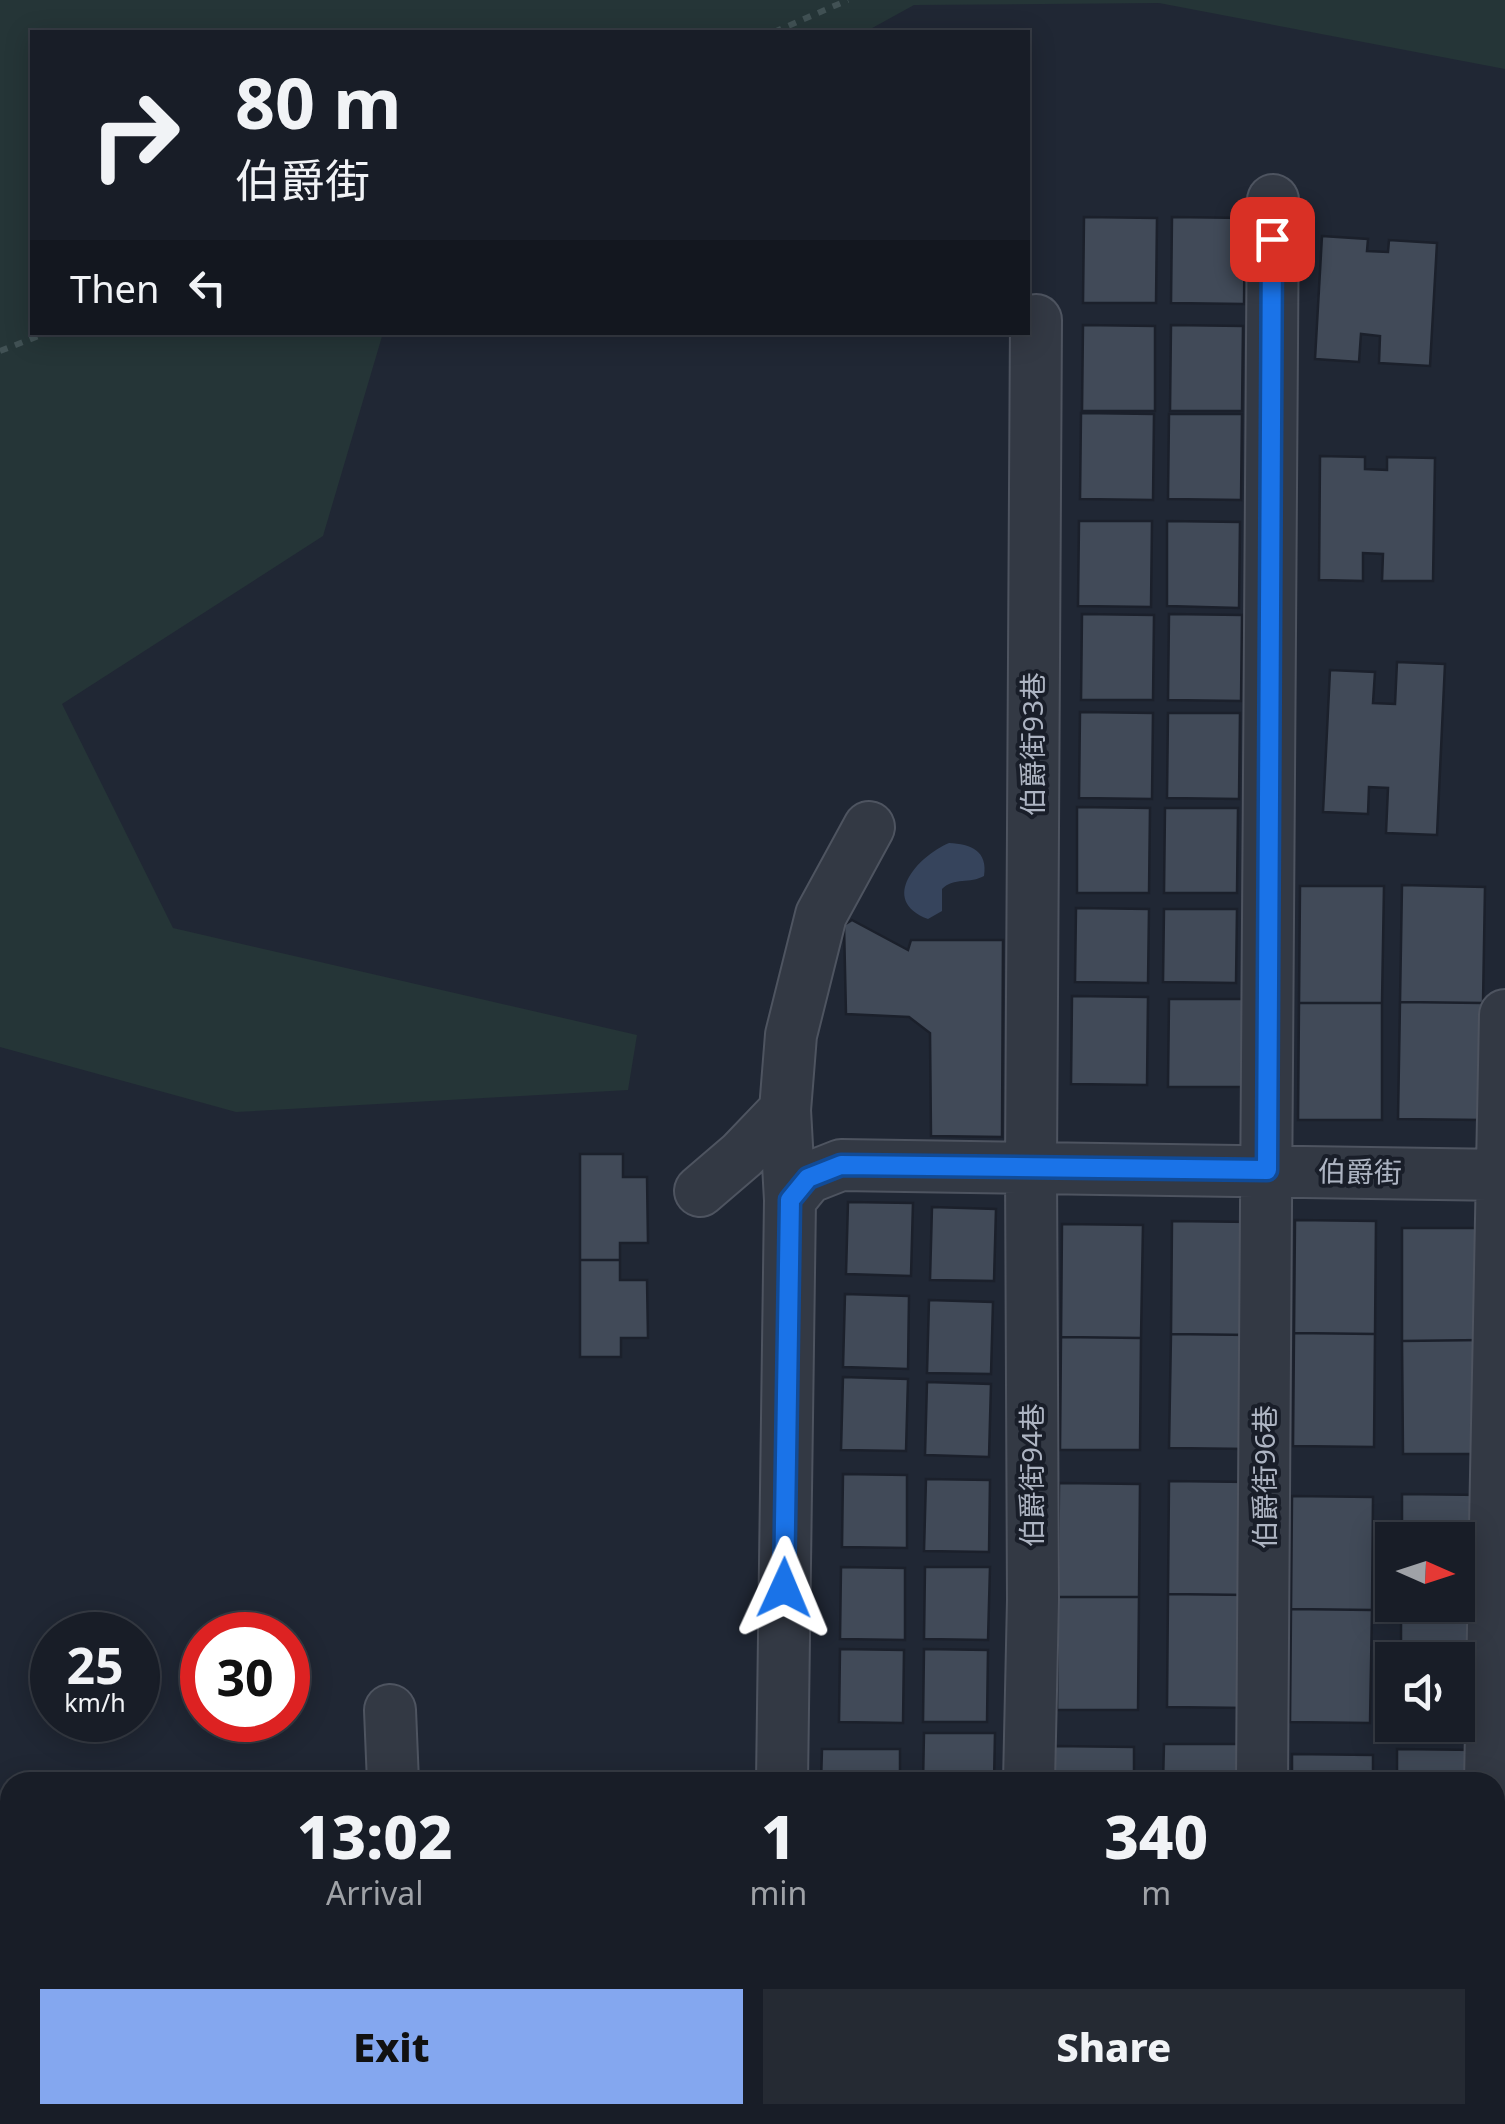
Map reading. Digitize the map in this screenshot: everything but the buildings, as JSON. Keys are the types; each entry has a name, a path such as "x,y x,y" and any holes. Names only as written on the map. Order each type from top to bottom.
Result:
{"street":[{"name":"伯爵街96巷","path":"1262,1772 1272,200"},
{"name":"伯爵街93巷","path":"1031,1168 1036,320"},
{"path":"782,1772 790,1200 785,1110 791,1034 821,915 869,827"},
{"path":"1490,1772 1505,1016"},
{"path":"700,1191 785,1110"},
{"name":"伯爵街","path":"790,1200 808,1178 841,1165 1502,1175"},
{"name":"伯爵街94巷","path":"1029,1772 1033,1600 1031,1168"},
{"path":"390,1710 393,1772"}],"path":[{"path":"779,30 848,0"},
{"path":"0,352 42,335"}],"shaded area":[{"path":"0,0 1505,0 1505,69 1159,3 914,5 869,30 30,30 30,335 382,335 323,536 62,704 173,928 637,1035 628,1090 236,1112 0,1047"}],"water":[{"path":"949,843 976,850 983,860 984,876 947,885 942,889 942,911 928,919 913,911 904,890 916,868"}],"route":[{"path":"784,1588 790,1200 808,1178 841,1165 1267,1170 1272,239"}]}
